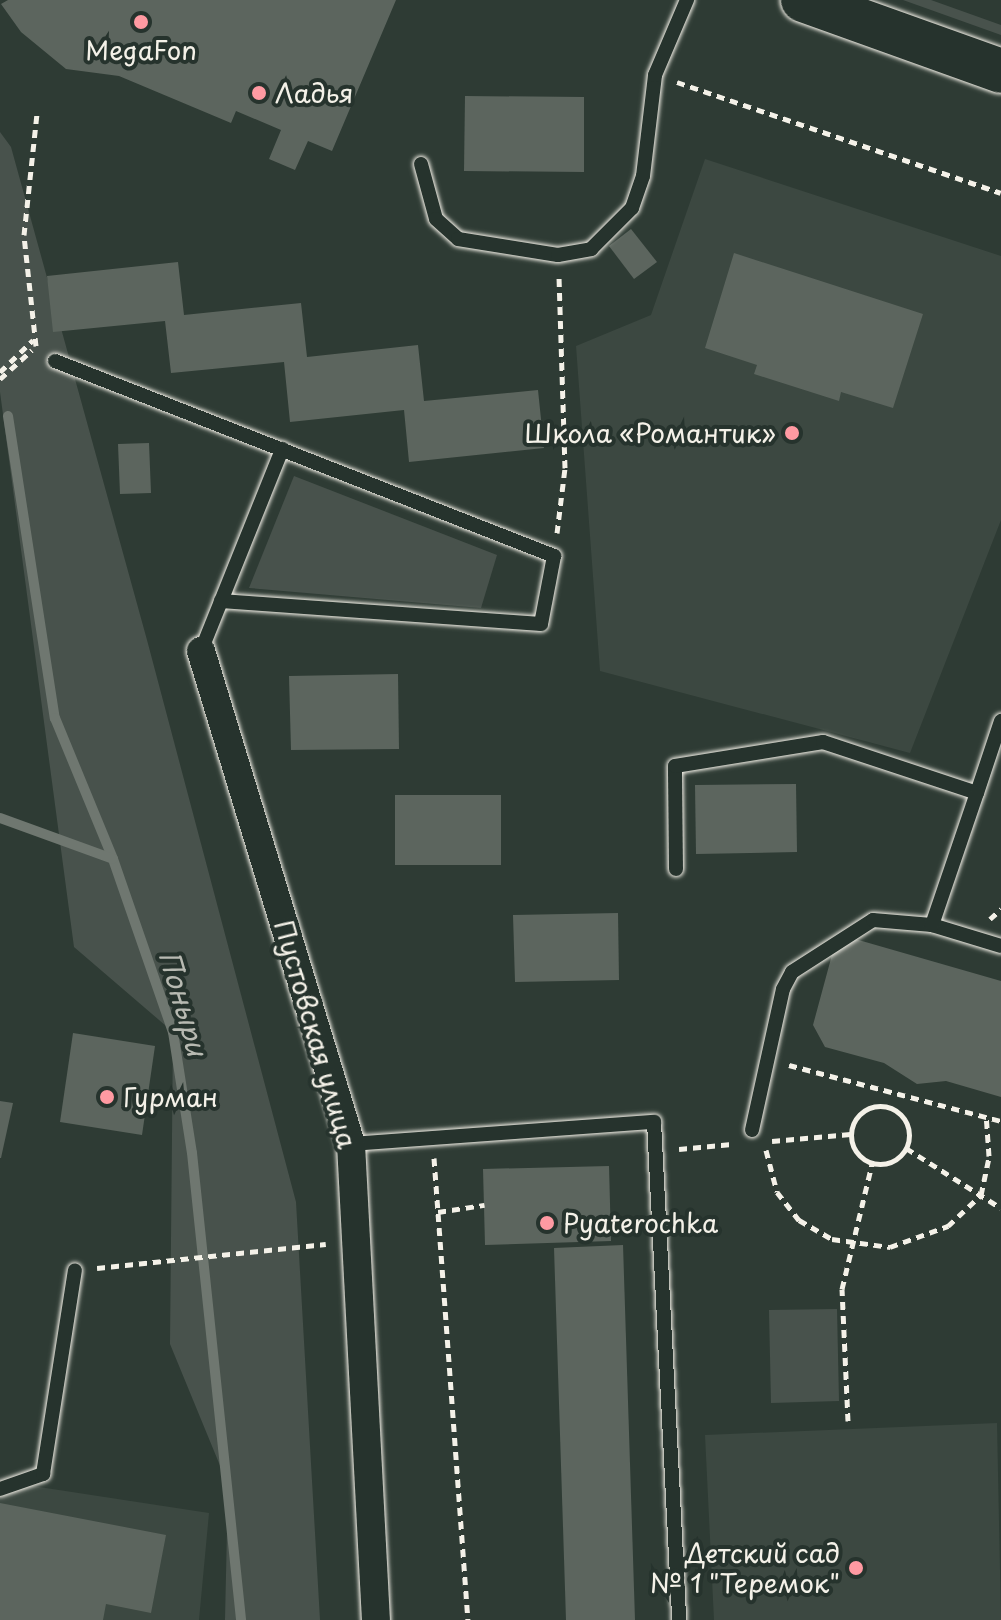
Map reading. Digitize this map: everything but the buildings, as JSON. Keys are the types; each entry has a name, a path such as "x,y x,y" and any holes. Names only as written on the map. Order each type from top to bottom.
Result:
{"main road":[{"path":"803,0 1001,71"}],"street":[{"name":"Пустовская улица","path":"201,651 351,1144 376,1620"}],"lane":[{"path":"421,164 436,219 458,239 558,255 591,249 632,208 643,176 655,75 687,0"},
{"path":"55,361 554,556 541,624 221,601"},
{"path":"201,651 282,449"},
{"path":"932,925 977,793 997,745 1001,721"},
{"path":"676,869 675,766 823,742 977,793"},
{"path":"752,1130 783,989 805,960 873,920 932,925 1001,946"},
{"path":"351,1144 654,1122 679,1620"},
{"path":"0,1489 43,1474 75,1270"}],"path":[{"path":"655,75 1001,193"},
{"path":"37,113 24,235 35,344 55,361"},
{"path":"554,556 565,468 558,255"},
{"path":"0,372 35,344"},
{"path":"0,379 35,344"},
{"path":"767,1060 1001,1121"},
{"path":"885,1106 905,1118 906,1148 895,1161 872,1164 857,1152 851,1134 862,1113 885,1106"},
{"path":"752,1130 766,1142 770,1176 787,1207 815,1231 851,1244 890,1247 929,1237 957,1219 981,1195 989,1156 986,1117"},
{"path":"766,1142 851,1134"},
{"path":"433,1138 468,1620"},
{"path":"655,1150 734,1144"},
{"path":"906,1148 1001,1208"},
{"path":"848,1421 842,1289 872,1164"},
{"path":"438,1212 484,1205"},
{"path":"75,1270 356,1241"}],"shaded area":[{"path":"903,0 931,0 1001,25 1001,35"},
{"path":"0,132 11,147 147,640 296,1202 320,1620 225,1620 228,1485 170,1344 173,1032 74,947 0,392"},
{"name":"Школа «Романтик»","path":"705,159 1001,256 1001,520 910,753 600,671 576,346 651,315"},
{"path":"294,476 497,555 481,608 249,588"},
{"path":"837,1309 839,1401 771,1403 769,1310"},
{"name":"Детский сад № 1 \"Теремок\"","path":"997,1423 1001,1620 714,1620 705,1435"},
{"path":"0,1481 209,1513 199,1620 0,1620"}],"waterway":[{"name":"Поныри","path":"8,416 55,718 113,859 173,1032 192,1153 241,1620"},
{"path":"0,818 113,859"}],"place":[{"name":"MegaFon","path":"141,22"},
{"name":"Ладья","path":"259,93"},
{"name":"Школа «Романтик»","path":"792,433"},
{"name":"Гурман","path":"107,1097"},
{"name":"Pyaterochka","path":"547,1223"},
{"name":"Детский сад № 1 \"Теремок\"","path":"856,1568"}]}
